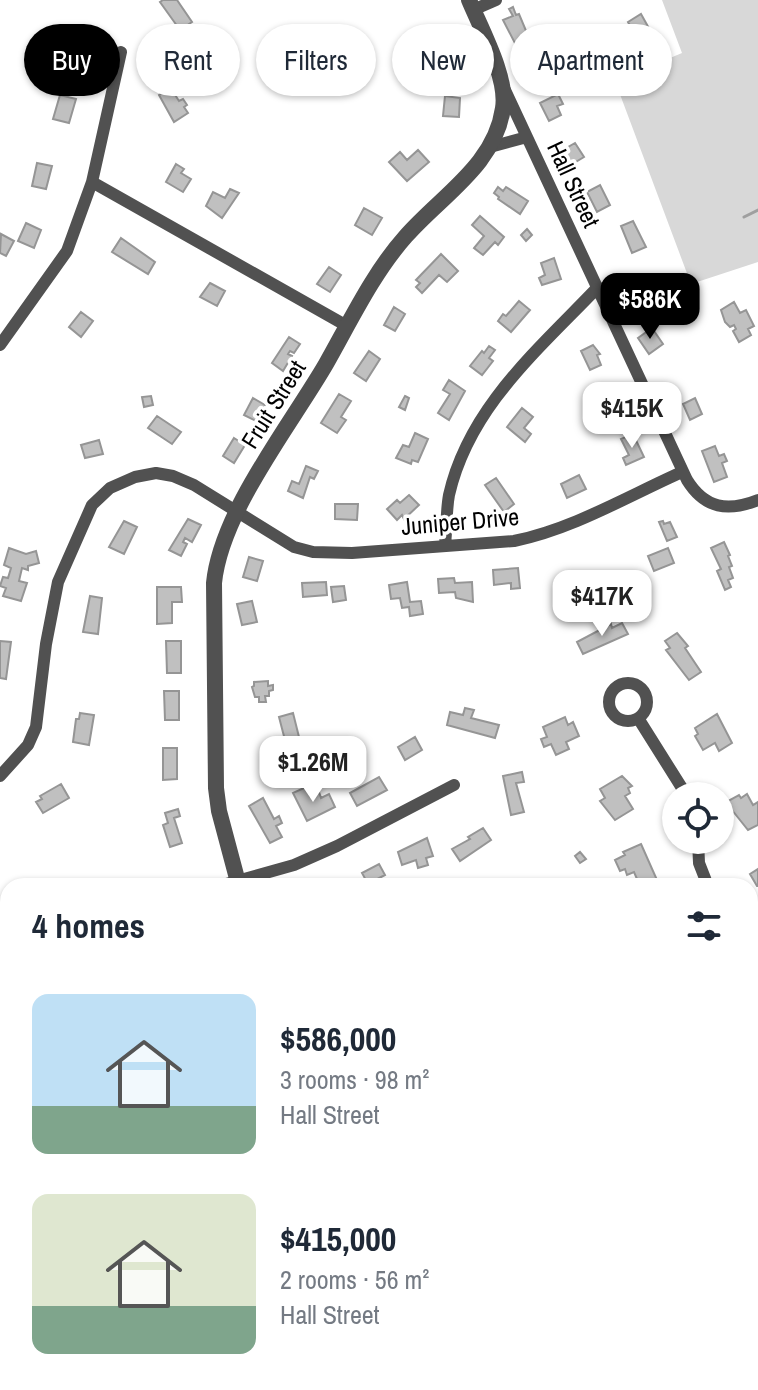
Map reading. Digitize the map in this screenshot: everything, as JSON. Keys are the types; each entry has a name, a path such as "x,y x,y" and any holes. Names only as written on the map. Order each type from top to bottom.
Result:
{"street":[{"path":"471,5 496,0"},
{"name":"Fruit Street","path":"236,878 216,788 216,561 260,469 299,410 387,260 406,235 468,175 496,137 503,111 504,88 471,5"},
{"path":"0,345 67,251 92,182 121,52"},
{"name":"Hall Street","path":"504,88 682,472 699,495 719,506 729,508 758,500"},
{"name":"Hall Street","path":"490,147 527,137"},
{"path":"92,182 347,326"},
{"path":"445,544 449,496 476,426 513,376 598,287"},
{"name":"Juniper Drive","path":"0,776 28,745 36,727 46,644 58,582 92,505 110,488 135,477 156,473 173,476 194,485 294,547 313,552 352,553 532,537 682,472"},
{"path":"638,718 678,782"},
{"path":"256,878 337,846 454,785"},
{"path":"699,854 705,878"}],"shaded area":[{"path":"662,0 758,0 758,262 691,284 621,96 672,96 672,57 682,53"}],"building":[{"path":"177,0 192,22 176,24 160,2"},
{"path":"513,7 523,24 510,24 510,34 503,20 513,16 509,9"},
{"path":"641,14 647,24 629,24"},
{"path":"60,96 76,99 69,123 53,119"},
{"path":"160,96 176,96 187,105 184,107 188,113 174,122"},
{"path":"445,96 460,98 459,117 443,116"},
{"path":"559,96 563,104 557,106 561,115 549,121 540,103"},
{"path":"575,143 584,157 569,166 563,150"},
{"path":"418,150 429,162 407,181 389,162 400,152 407,160"},
{"path":"37,163 52,166 46,189 32,186"},
{"path":"176,164 184,169 181,173 191,179 183,192 166,182"},
{"path":"600,185 610,205 597,212 587,192"},
{"path":"498,187 503,191 506,187 528,201 520,214 498,199 494,193"},
{"path":"230,189 239,193 222,218 206,206 213,192 225,198"},
{"path":"364,208 382,218 372,235 355,225"},
{"path":"480,216 504,237 483,255 474,248 484,236 472,225"},
{"path":"633,221 646,247 632,253 621,226"},
{"path":"26,223 41,230 34,248 18,241"},
{"path":"527,229 532,235 526,241 521,235"},
{"path":"1,234 14,241 6,256 0,253"},
{"path":"121,238 155,262 148,274 112,252"},
{"path":"441,254 458,271 447,282 439,275 422,293 416,287 420,283 416,280"},
{"path":"554,258 561,279 542,285 539,278 545,275 541,263"},
{"path":"329,267 341,275 330,292 317,284"},
{"path":"210,283 225,291 217,306 200,297"},
{"path":"519,301 530,310 511,332 498,321"},
{"path":"734,302 740,313 746,310 754,326 748,329 751,335 739,342 733,331 736,329 734,325 730,327 725,322 721,310"},
{"path":"394,307 405,314 395,331 384,325"},
{"path":"81,312 93,321 81,337 69,327"},
{"path":"652,328 663,344 649,354 638,338"},
{"path":"289,337 300,344 294,353 290,351 288,354 292,356 283,371 272,363"},
{"path":"593,345 600,354 597,355 601,365 590,370 581,351"},
{"path":"489,346 495,350 489,358 493,361 482,375 470,366"},
{"path":"369,351 380,359 366,381 354,373"},
{"path":"449,380 465,391 449,420 438,413 450,394 443,390"},
{"path":"613,389 624,411 611,417 601,395"},
{"path":"339,394 351,401 341,417 346,420 337,433 321,423"},
{"path":"151,396 153,405 144,407 142,397"},
{"path":"405,396 409,398 405,410 399,407"},
{"path":"253,398 265,405 256,421 244,415"},
{"path":"695,398 702,414 690,420 683,404"},
{"path":"522,408 533,417 524,428 531,434 525,442 507,427"},
{"path":"157,416 181,432 172,444 148,428"},
{"path":"415,433 428,439 418,462 412,460 411,464 396,458 403,445 409,447"},
{"path":"633,434 644,457 626,465 623,458 629,455 621,439"},
{"path":"234,438 245,445 234,463 223,456"},
{"path":"99,440 103,454 85,458 81,445"},
{"path":"715,446 719,456 724,454 727,461 722,463 727,477 714,482 702,451"},
{"path":"306,466 318,471 314,479 310,477 303,498 288,491 292,481 299,484"},
{"path":"579,475 586,489 567,498 561,484"},
{"path":"496,478 514,504 504,512 485,485"},
{"path":"409,495 419,505 404,519 402,515 397,520 387,509"},
{"path":"335,504 358,504 357,520 335,519"},
{"path":"188,519 201,525 192,542 185,538 183,542 187,544 181,556 169,550"},
{"path":"124,521 137,527 124,554 109,547"},
{"path":"663,521 664,524 670,522 677,537 667,541 659,522"},
{"path":"724,542 730,555 732,566 729,567 733,578 728,580 731,587 725,590 717,571 721,569 711,548"},
{"path":"9,548 26,554 36,551 39,563 28,566 28,570 22,568 19,581 27,583 21,601 3,596 6,588 0,586 3,577 8,578 11,568 4,565"},
{"path":"668,548 674,563 654,571 648,556"},
{"path":"249,557 263,561 257,581 243,577"},
{"path":"518,568 520,588 511,589 511,583 494,585 493,570"},
{"path":"454,578 455,583 472,582 473,602 456,598 455,592 439,593 438,579"},
{"path":"326,582 327,595 303,597 302,583"},
{"path":"407,582 410,602 421,601 423,614 410,616 409,607 402,608 400,598 391,599 389,585"},
{"path":"344,586 346,600 333,602 331,587"},
{"path":"157,587 181,587 182,602 172,602 172,623 157,624"},
{"path":"90,596 102,598 98,634 83,632"},
{"path":"252,601 257,622 242,625 237,604"},
{"path":"622,623 628,634 583,654 577,642 611,624 612,628"},
{"path":"677,633 688,646 685,648 701,672 689,680 666,650 670,648 665,641"},
{"path":"0,641 11,642 6,679 0,678"},
{"path":"166,641 181,641 181,673 167,673"},
{"path":"268,681 268,686 273,685 273,690 265,696 266,702 259,702 252,687 254,682"},
{"path":"164,691 179,691 179,720 165,720"},
{"path":"465,708 474,710 471,718 499,725 495,738 447,725 450,712 463,715"},
{"path":"80,713 94,715 89,745 73,742 76,719 79,719"},
{"path":"293,713 300,741 286,744 279,717"},
{"path":"717,714 732,743 719,751 715,743 703,750 695,736 698,734 695,728"},
{"path":"565,717 568,725 573,722 579,736 566,742 569,749 556,755 551,744 544,747 541,739 547,737 543,727"},
{"path":"415,737 422,750 405,760 398,747"},
{"path":"163,748 177,748 177,779 163,780"},
{"path":"522,772 524,782 516,783 524,812 511,815 503,776"},
{"path":"622,776 632,786 625,796 633,809 615,820 600,801 605,798 600,789"},
{"path":"379,777 387,790 357,806 350,793"},
{"path":"61,784 69,798 43,813 36,802 42,799 40,796"},
{"path":"306,787 310,796 319,792 321,798 329,794 335,807 307,821 293,793"},
{"path":"747,794 753,805 758,802 758,825 748,830 734,812 734,798 739,795 741,798"},
{"path":"263,798 274,819 279,816 282,823 276,826 282,837 270,843 249,806"},
{"path":"178,809 180,816 174,818 182,843 170,847 163,825 168,823 165,813"},
{"path":"483,828 491,840 460,861 452,849"},
{"path":"427,838 433,856 426,858 428,865 418,868 416,860 402,865 398,852"},
{"path":"641,844 656,878 637,878 634,872 627,875 625,869 620,871 615,860 625,855 623,852"},
{"path":"580,852 586,859 580,863 575,856"},
{"path":"379,864 385,875 365,878 362,873"},
{"path":"758,869 758,878 752,878 750,874"}],"waterway":[{"path":"744,217 758,210"}]}
